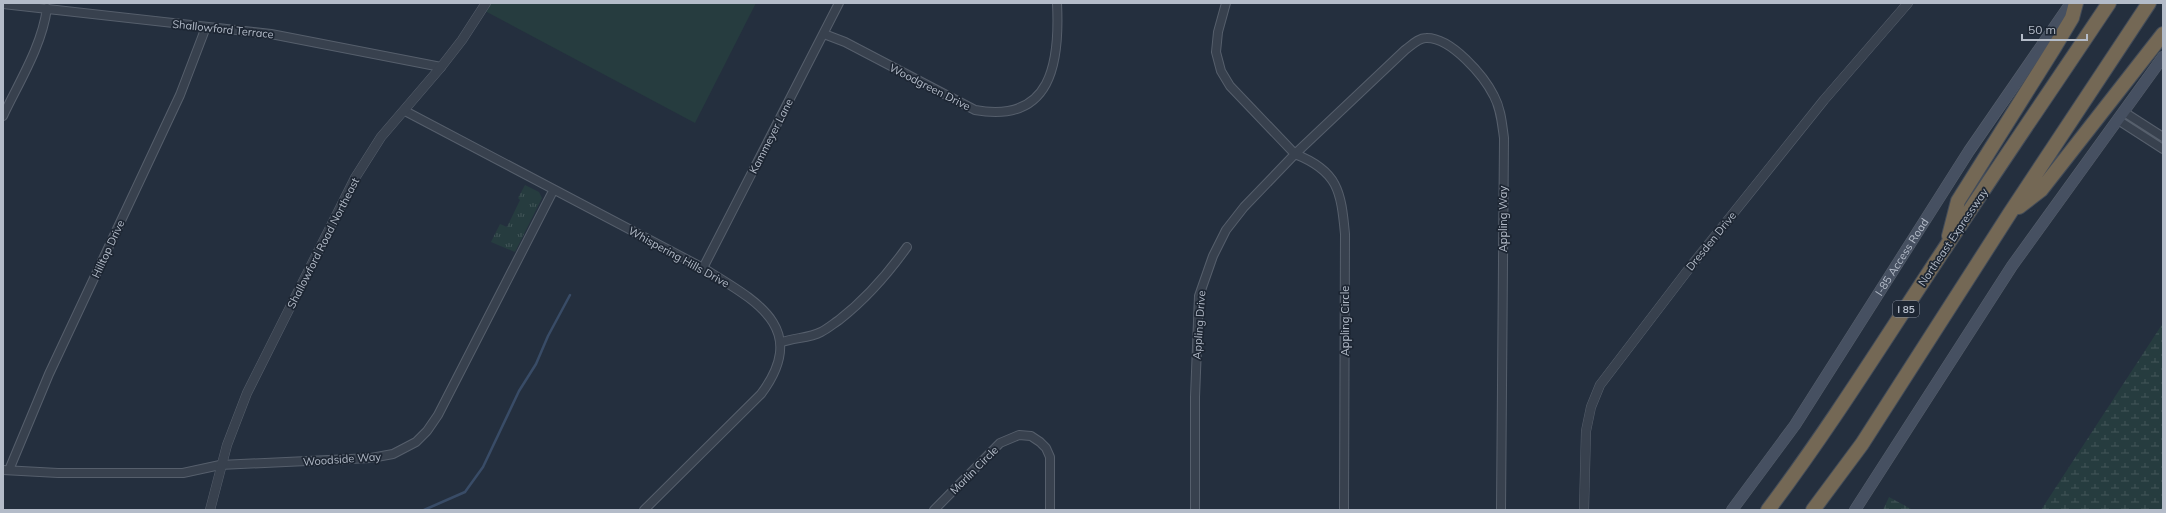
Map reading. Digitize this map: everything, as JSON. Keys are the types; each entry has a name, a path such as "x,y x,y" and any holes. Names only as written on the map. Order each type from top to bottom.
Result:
{"highway":[{"path":"1947,245 1958,201 2065,30 2072,18 2076,3"},
{"name":"Northeast Expressway","path":"1768,510 1804,462 1852,392 1947,245 2109,3"},
{"path":"1813,510 1862,444 2010,213 2149,3"},
{"path":"2010,213 2041,190 2163,34"}],"main road":[{"name":"I-85 Access Road","path":"1732,510 1795,425 1969,151 2071,3"},
{"path":"1856,510 2012,266 2163,57"}],"street":[{"name":"Shallowford Road Northeast","path":"210,510 220,465 247,394 355,178 381,137 405,111 441,67 462,40 486,3"},
{"name":"Kammeyer Lane","path":"703,268 839,3"},
{"name":"Woodgreen Drive","path":"824,34 845,42 975,110 994,113 1010,111 1027,104 1042,92 1049,80 1055,60 1057,3"},
{"path":"1226,3 1218,32 1216,52 1221,71 1230,86 1295,154"},
{"name":"Dresden Drive","path":"1584,510 1586,431 1591,407 1600,385 1690,266 1824,100 1908,3"},
{"name":"Shallowford Terrace","path":"3,4 206,28 271,34 441,67"},
{"path":"3,116 39,38 45,21 47,8"},
{"name":"Hilltop Drive","path":"6,470 49,374 180,94 206,28"},
{"name":"Appling Way","path":"1370,84 1405,50 1420,39 1427,38 1437,40 1454,49 1479,74 1495,96 1504,138 1501,510"},
{"name":"Appling Drive","path":"1195,510 1196,374 1199,296 1203,280 1226,230 1244,207 1295,154 1370,84"},
{"name":"Whispering Hills Drive","path":"405,111 553,191 703,268 762,307 773,320 779,332 780,343 773,378 762,394 644,510"},
{"path":"2121,116 2163,137"},
{"path":"2121,116 2163,149"},
{"name":"Appling Circle","path":"1295,154 1306,158 1326,171 1337,186 1342,206 1345,234 1344,510"},
{"name":"Woodside Way","path":"6,470 58,473 183,473 220,465 371,458 393,454 416,442 427,430 438,414 553,191"},
{"path":"780,343 804,339 822,332 843,316 881,282 907,247"},
{"name":"Marlin Circle","path":"934,510 1000,443 1018,435 1031,436 1040,442 1046,448 1050,457 1050,510"}],"green space":[{"path":"488,3 756,3 695,123 485,11"},
{"path":"525,185 539,192 542,198 515,252 491,242 500,224 507,227 520,200 518,198"},
{"path":"2163,323 2163,510 2041,510"},
{"path":"1889,497 1913,510 1883,510"}],"waterway":[{"path":"424,510 465,492 483,467 519,391 536,364 548,336 570,295"}]}
